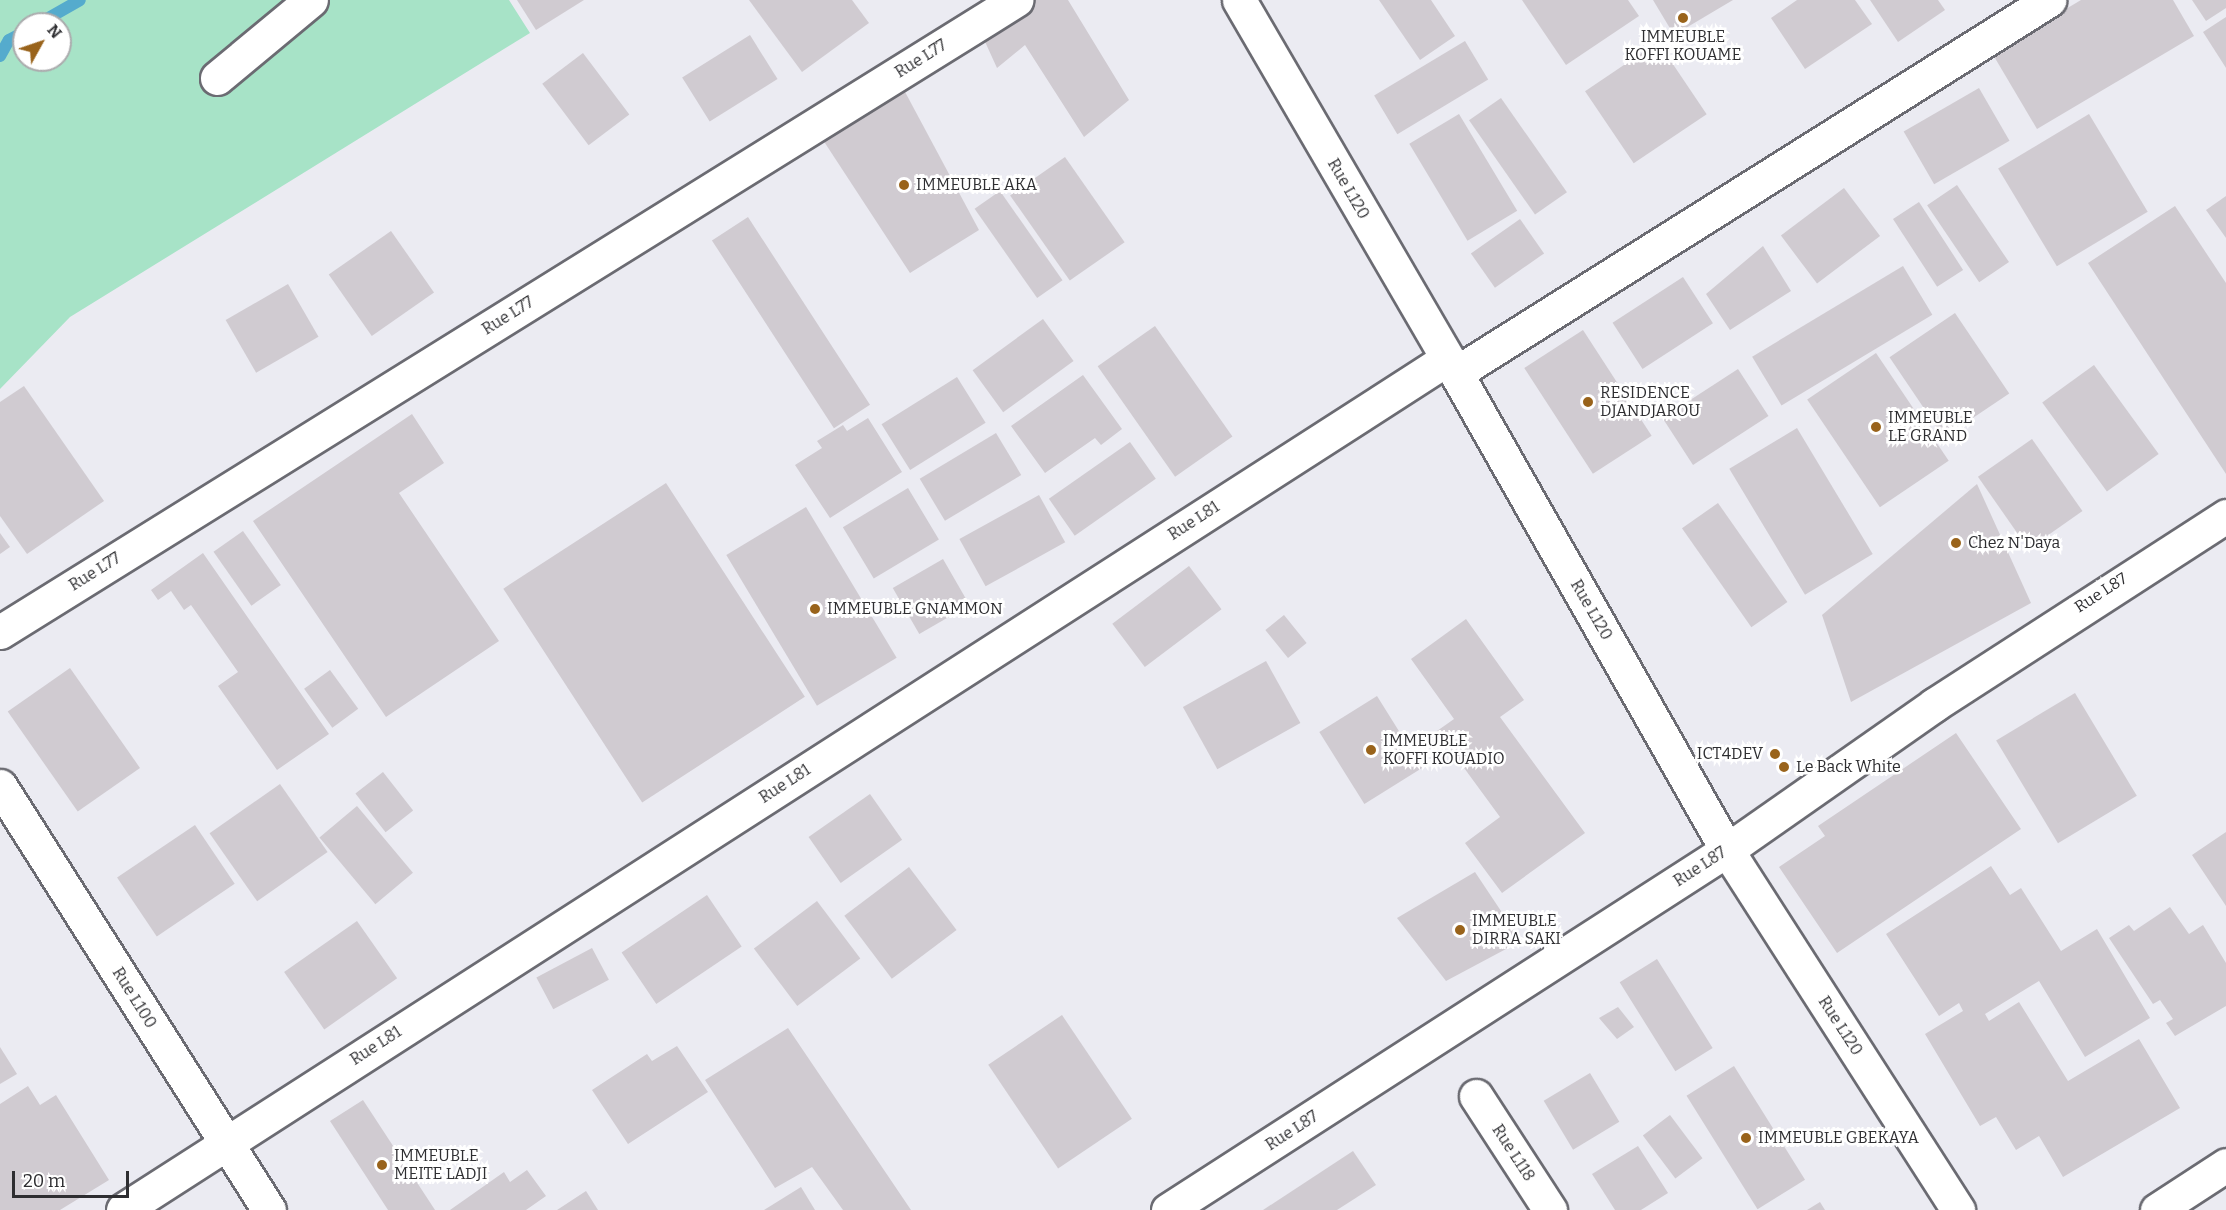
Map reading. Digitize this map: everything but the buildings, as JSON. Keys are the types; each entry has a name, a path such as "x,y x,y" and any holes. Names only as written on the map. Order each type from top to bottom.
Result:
{"street":[{"path":"217,78 311,0"},
{"name":"Rue L77","path":"0,632 1016,0"},
{"name":"Rue L120","path":"1239,0 1452,366 1727,850 1958,1210"},
{"name":"Rue L81","path":"123,1210 225,1143 1452,366 2049,0"},
{"name":"Rue L87","path":"1168,1210 1727,850 1943,698 2226,516"},
{"name":"Rue L100","path":"0,786 269,1210"},
{"name":"Rue L118","path":"1476,1096 1550,1210"},
{"path":"2157,1210 2226,1165"}],"green space":[{"path":"0,0 509,0 530,33 70,317 0,389"}],"waterway":[{"path":"59,12 80,0"},
{"path":"0,56 12,38"}],"place":[{"name":"IMMEUBLE KOFFI KOUAME","path":"1683,18"},
{"name":"IMMEUBLE AKA","path":"904,185"},
{"name":"RESIDENCE DJANDJAROU","path":"1588,402"},
{"name":"IMMEUBLE LE GRAND","path":"1876,427"},
{"name":"Chez N'Daya","path":"1956,543"},
{"name":"IMMEUBLE GNAMMON","path":"815,609"},
{"name":"IMMEUBLE KOFFI KOUADIO","path":"1371,750"},
{"name":"ICT4DEV","path":"1775,754"},
{"name":"Le Back White","path":"1784,767"},
{"name":"IMMEUBLE DIRRA SAKI","path":"1460,930"},
{"name":"IMMEUBLE GBEKAYA","path":"1746,1138"},
{"name":"IMMEUBLE MEITE LADJI","path":"382,1165"}]}
